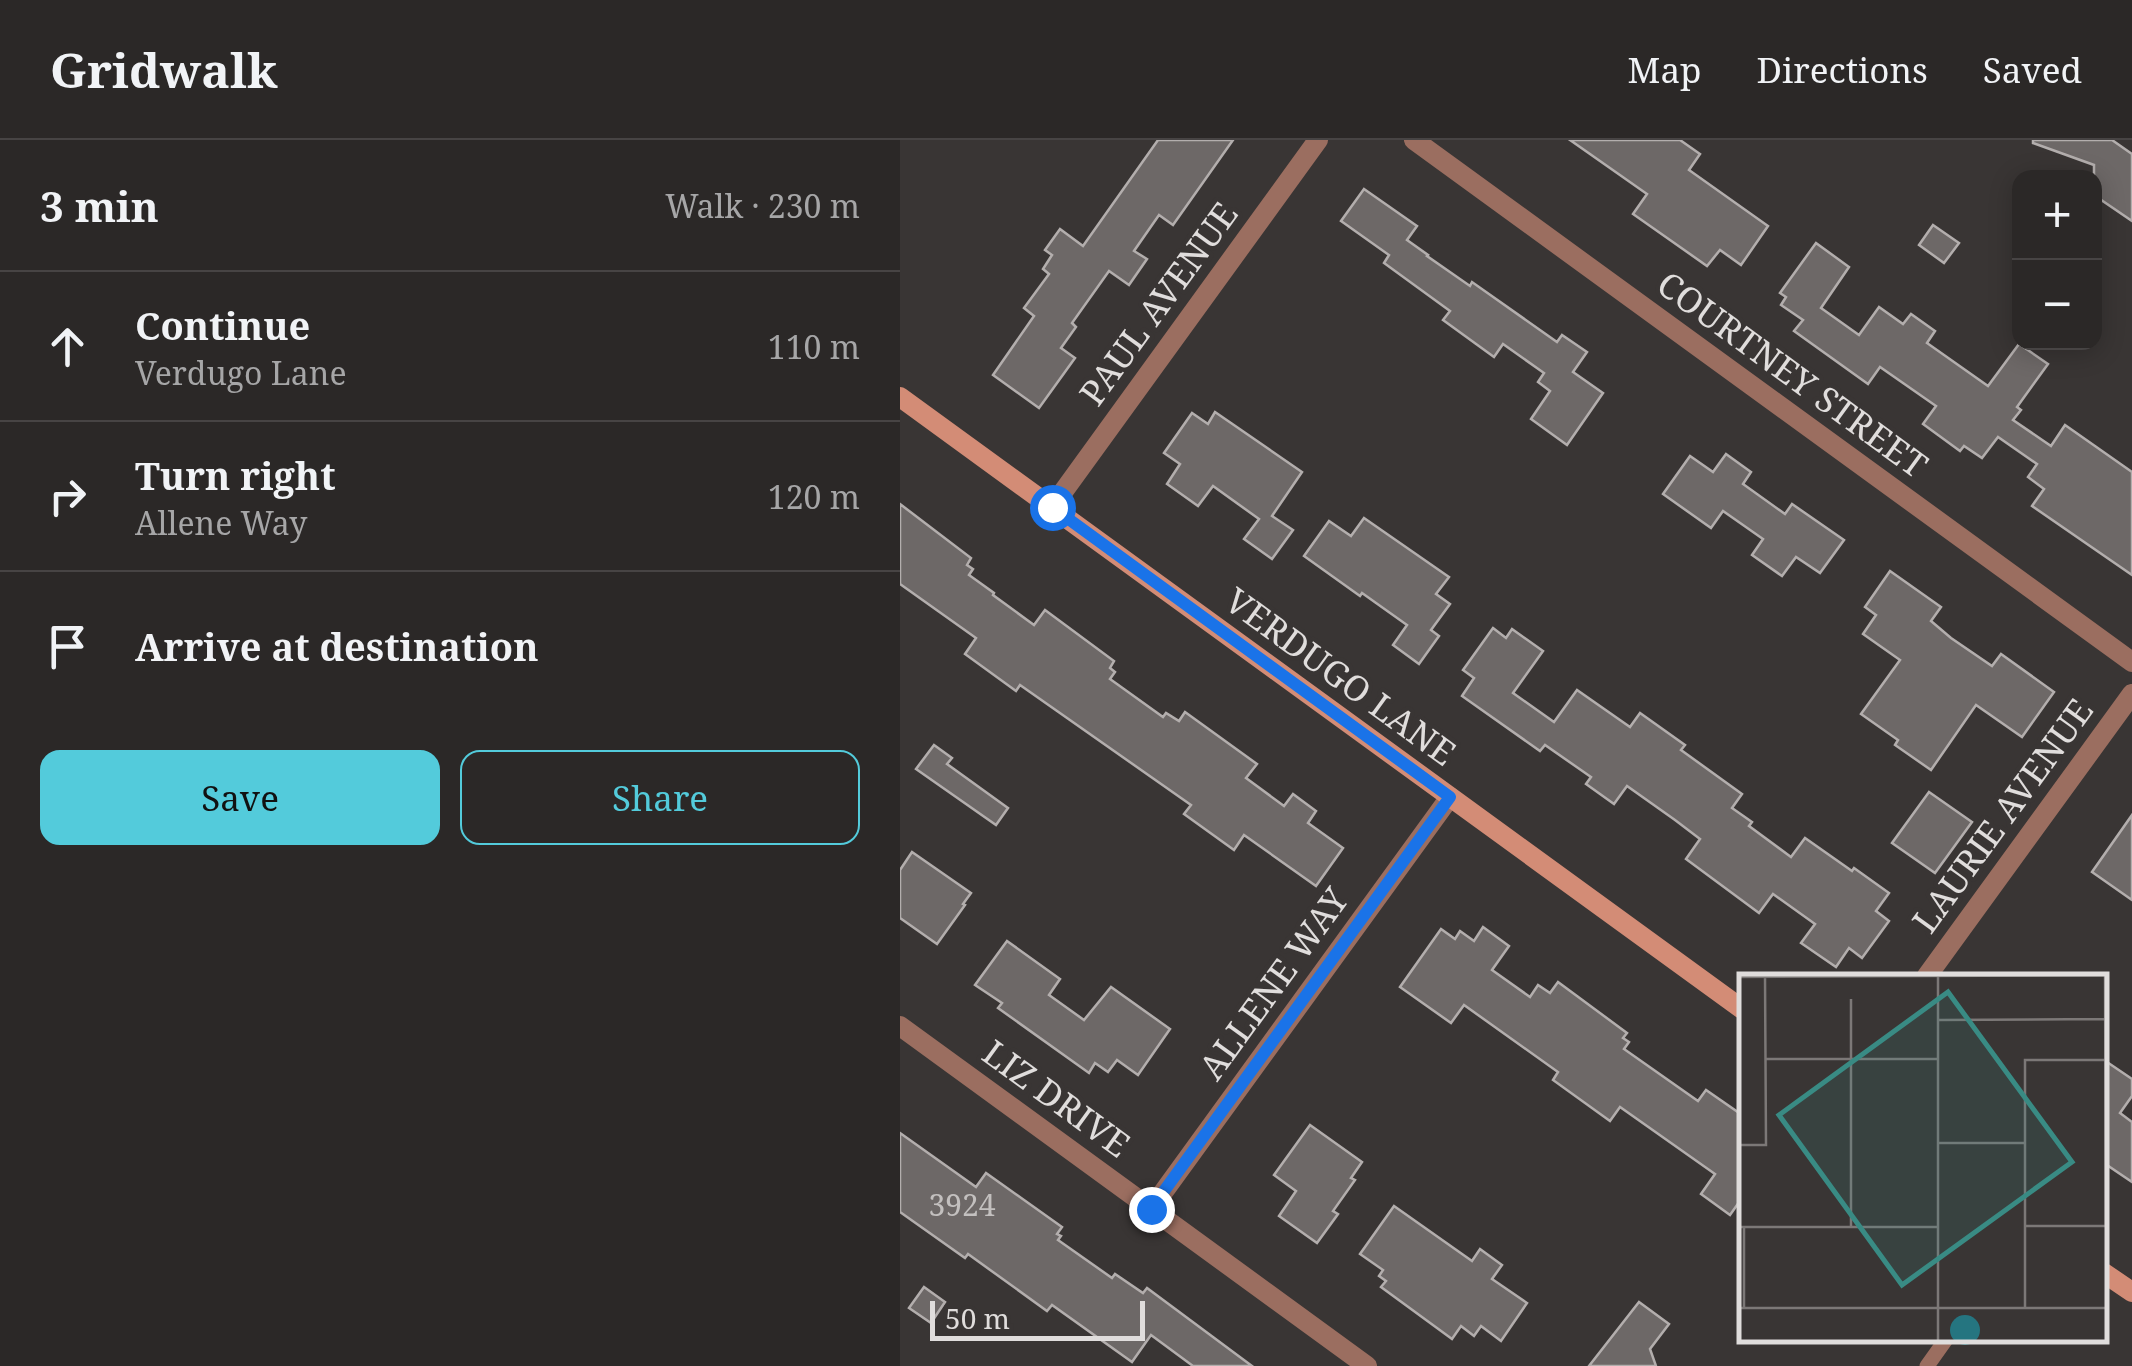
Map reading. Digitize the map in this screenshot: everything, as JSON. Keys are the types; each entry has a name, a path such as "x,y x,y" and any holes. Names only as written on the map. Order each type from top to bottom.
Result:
{"street":[{"name":"PAUL AVENUE","path":"1052,507 1318,140"},
{"name":"COURTNEY STREET","path":"1414,140 2132,662"},
{"name":"VERDUGO LANE","path":"900,396 1739,1007"},
{"name":"LAURIE AVENUE","path":"1929,974 2132,694"},
{"name":"ALLENE WAY","path":"1151,1209 1450,797"},
{"name":"LIZ DRIVE","path":"900,1026 1367,1366"},
{"path":"2107,1275 2132,1292"}],"lane":[{"path":"1927,1366 1945,1341"}],"building":[{"path":"1158,140 1233,140 1173,225 1159,215 1134,251 1147,259 1129,285 1109,271 1072,323 1076,327 1061,348 1075,358 1039,408 993,375 1034,316 1024,308 1049,274 1043,269 1052,255 1045,250 1060,229 1083,246"},
{"path":"1570,140 1680,140 1700,154 1689,170 1768,226 1741,265 1720,250 1707,266 1633,214 1647,194"},
{"path":"2112,140 2132,154 2132,221 2102,200 2102,170 2033,143"},
{"path":"1364,189 1417,226 1407,240 1427,256 1470,286 1472,282 1557,342 1562,335 1587,352 1573,372 1603,393 1567,445 1531,419 1550,391 1538,382 1544,373 1503,344 1494,357 1443,320 1450,311 1384,263 1389,255 1341,221"},
{"path":"1933,225 1959,243 1944,263 1919,245"},
{"path":"1816,243 1849,267 1821,308 1859,335 1879,307 1903,324 1911,314 1935,331 1927,343 1988,386 2015,350 2028,350 2048,364 2017,407 2021,410 2013,420 2051,446 2065,425 2132,472 2132,575 2032,506 2044,489 2028,477 2037,464 1998,437 1982,458 1964,446 1960,451 1923,424 1936,406 1880,367 1868,384 1794,331 1803,320 1781,305 1786,297 1780,293"},
{"path":"1215,412 1302,472 1272,516 1293,530 1272,559 1244,539 1259,519 1213,486 1198,506 1167,484 1180,464 1164,453 1192,413 1208,424"},
{"path":"1726,454 1751,472 1743,484 1785,514 1792,504 1844,540 1820,573 1796,557 1782,576 1752,555 1763,539 1723,511 1711,528 1663,494 1690,456 1713,472"},
{"path":"900,504 971,558 967,565 973,569 969,575 993,595 1034,625 1045,610 1114,661 1110,668 1115,672 1110,679 1163,717 1166,713 1179,721 1185,712 1257,764 1246,778 1284,806 1293,794 1316,811 1308,823 1343,848 1316,886 1244,835 1234,850 1184,814 1191,805 1020,685 1016,691 965,654 976,638 900,584"},
{"path":"1364,518 1449,577 1436,594 1450,604 1431,630 1439,636 1419,664 1393,645 1407,625 1304,556 1329,521 1351,536"},
{"path":"1890,571 1941,607 1931,621 1951,638 1992,666 2001,654 2054,692 2022,737 1976,705 1931,770 1861,714 1900,660 1863,634 1876,615 1865,607"},
{"path":"1493,628 1506,638 1512,629 1543,651 1513,693 1554,722 1577,690 1630,727 1640,713 1685,745 1681,750 1742,794 1732,808 1791,857 1805,838 1889,893 1876,911 1889,921 1862,958 1849,948 1836,967 1801,943 1815,924 1773,894 1759,913 1686,859 1700,839 1675,820 1627,786 1614,804 1586,784 1591,777 1545,745 1540,751 1462,696 1474,678 1463,670"},
{"path":"934,745 952,758 947,764 1008,808 996,825 916,769"},
{"path":"1929,792 1972,822 1935,873 1892,843"},
{"path":"2132,815 2132,900 2092,872"},
{"path":"912,852 971,893 937,944 900,918 900,870"},
{"path":"1483,927 1509,946 1492,970 1530,997 1538,985 1550,993 1558,982 1627,1033 1623,1038 1629,1042 1624,1049 1698,1101 1706,1090 1739,1113 1739,1202 1730,1215 1701,1194 1715,1174 1620,1107 1610,1121 1553,1080 1558,1072 1464,1005 1451,1023 1400,987 1441,929 1455,939 1460,931 1474,941"},
{"path":"1007,941 1060,979 1049,995 1084,1020 1111,987 1170,1029 1138,1075 1117,1060 1108,1072 1095,1063 1089,1073 998,1008 1002,1003 975,985"},
{"path":"2107,1062 2132,1079 2132,1096 2120,1113 2132,1122 2132,1182 2107,1165"},
{"path":"1310,1125 1362,1162 1351,1178 1355,1180 1333,1211 1338,1214 1317,1243 1279,1216 1296,1191 1274,1175"},
{"path":"900,1133 976,1187 986,1173 1062,1227 1058,1240 1112,1278 1115,1274 1143,1293 1147,1288 1252,1366 1193,1366 1151,1335 1132,1362 1052,1305 1047,1311 968,1254 965,1258 900,1212"},
{"path":"1394,1206 1472,1261 1480,1249 1502,1265 1492,1279 1527,1303 1501,1341 1481,1326 1474,1336 1461,1326 1452,1339 1381,1287 1386,1281 1379,1276 1383,1270 1360,1254"},
{"path":"924,1287 945,1302 931,1323 909,1308"},
{"path":"1639,1302 1669,1324 1650,1349 1656,1366 1589,1366"}],"route":[{"path":"1052,507 1450,797 1151,1209"}]}
